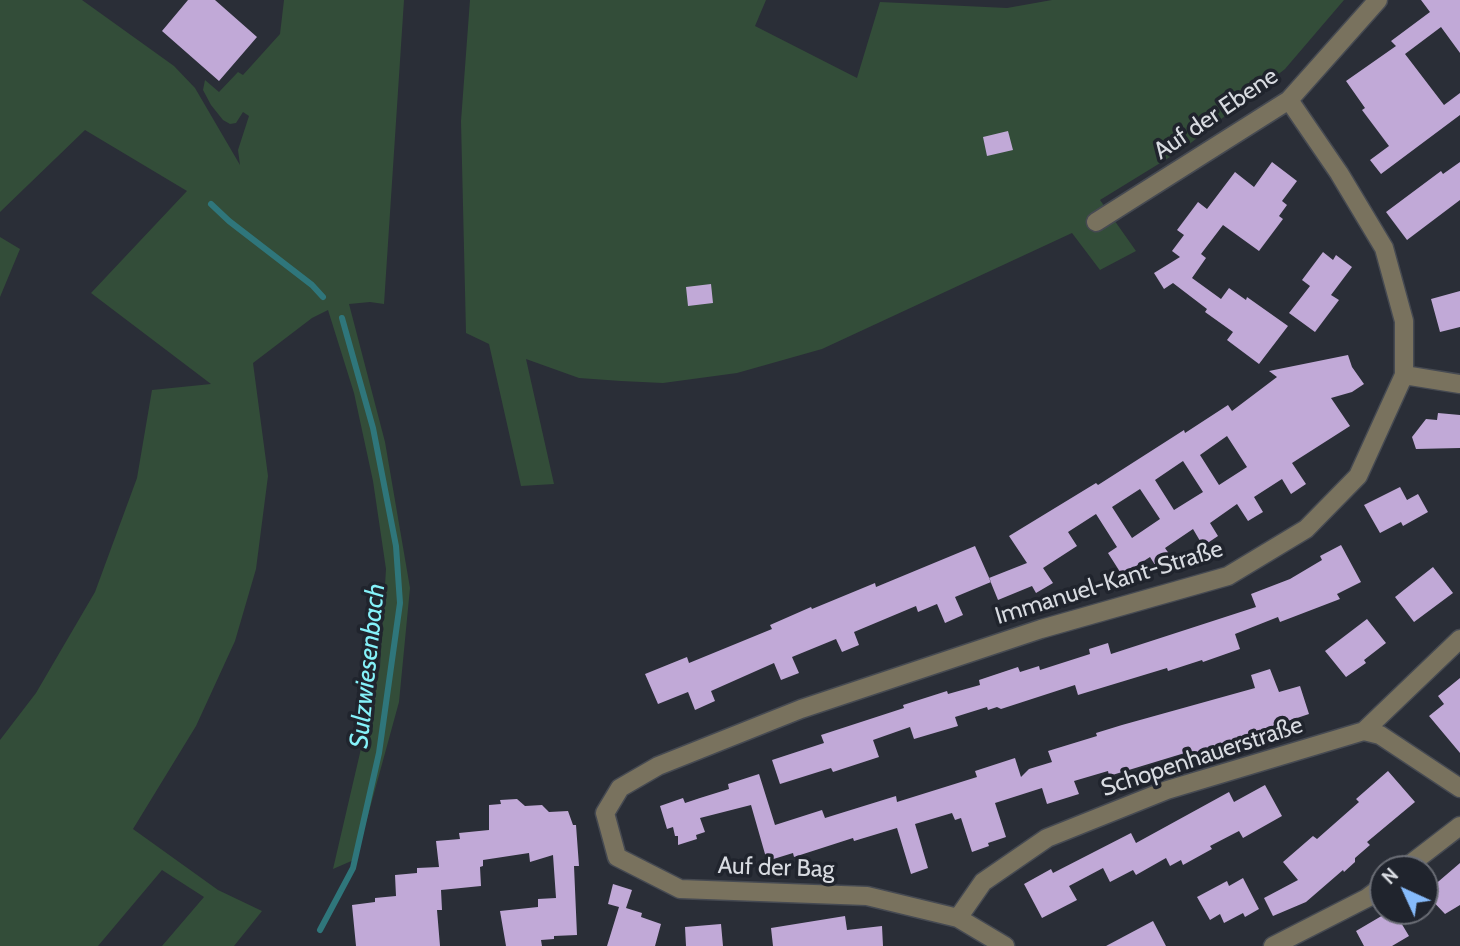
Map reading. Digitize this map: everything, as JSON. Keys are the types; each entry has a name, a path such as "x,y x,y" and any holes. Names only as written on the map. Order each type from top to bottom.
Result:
{"street":[{"name":"Auf der Ebene","path":"1096,222 1289,100 1378,0"},
{"name":"Immanuel-Kant-Straße","path":"620,788 658,766 801,709 1041,629 1228,576 1306,529 1358,476 1404,374 1404,321 1384,248 1339,173 1289,100"},
{"path":"1404,374 1460,384"},
{"name":"Schopenhauerstraße","path":"958,918 983,882 1048,838 1167,790 1364,731 1460,639"},
{"path":"1364,731 1380,735 1460,788"},
{"name":"Auf der Bag","path":"620,788 605,813 617,857 680,889 867,897 958,918 1005,946"},
{"path":"1422,855 1460,826"},
{"path":"1273,946 1369,895"}],"green space":[{"path":"0,0 82,0 174,66 195,88 240,165 238,150 249,116 243,112 236,123 230,124 223,120 203,90 205,80 219,92 238,72 243,75 280,34 284,0 404,0 384,304 349,304 385,442 410,588 399,702 356,859 333,869 380,667 386,569 373,481 354,393 328,310 312,318 253,363 268,476 256,569 235,641 196,726 133,829 218,890 262,911 234,946 162,946 204,897 162,870 98,946 0,946 0,740 36,693 95,592 137,478 152,390 211,384 91,293 187,191 85,130 0,212"},
{"path":"470,0 766,0 755,26 857,78 880,2 1007,8 1052,0 1344,0 1285,69 1183,149 1100,200 1136,251 1100,270 1072,233 822,349 737,373 663,383 621,381 579,378 526,359 554,484 521,486 489,344 466,333 461,121"},
{"path":"0,237 20,249 0,297"}],"building":[{"path":"188,0 215,0 257,37 219,81 162,31"},
{"path":"1421,0 1460,0 1460,53 1441,27 1405,54 1444,105 1460,93 1460,115 1381,174 1370,160 1389,146 1362,110 1365,108 1346,81 1396,46 1391,41 1430,12"},
{"path":"1008,131 1013,150 987,156 983,137"},
{"path":"1272,162 1297,181 1282,201 1287,205 1279,216 1283,219 1259,251 1223,225 1201,254 1206,258 1192,278 1221,299 1229,288 1246,300 1247,297 1288,326 1259,364 1227,340 1233,332 1205,312 1207,309 1173,283 1164,289 1154,273 1180,257 1172,251 1184,235 1177,230 1198,202 1207,209 1235,172 1254,187"},
{"path":"1460,162 1460,200 1407,240 1386,212 1441,171 1443,174"},
{"path":"1323,252 1333,260 1336,255 1352,267 1331,295 1339,300 1315,332 1289,313 1310,286 1302,280"},
{"path":"711,284 713,303 688,306 686,287"},
{"path":"1460,291 1460,327 1440,332 1431,299"},
{"path":"1348,355 1352,367 1364,384 1352,392 1331,398 1350,426 1292,463 1306,484 1291,494 1282,479 1254,497 1263,512 1248,521 1237,504 1210,523 1218,536 1203,546 1193,529 1165,548 1172,558 1157,568 1150,557 1122,575 1108,553 1117,547 1096,514 1068,532 1077,546 1043,568 1053,583 1036,593 1032,586 998,600 989,578 1027,563 1009,536 1228,405 1232,411 1277,377 1269,371","holes":["1227,436 1247,467 1219,485 1200,455","1183,461 1203,492 1174,510 1155,480","1140,489 1160,519 1132,538 1112,507"]},
{"path":"1438,413 1460,415 1460,448 1416,449 1412,437 1426,419 1437,420"},
{"path":"1400,487 1407,500 1418,494 1428,512 1403,526 1401,522 1380,533 1364,505"},
{"path":"1341,545 1361,582 1337,594 1340,599 1280,622 1278,617 1235,634 1240,649 1203,662 1202,660 1168,671 1167,668 1078,695 1075,685 1001,709 997,707 988,710 987,707 955,717 958,726 914,739 910,727 873,740 879,757 833,772 831,768 780,784 772,760 824,743 821,735 947,691 948,694 980,685 979,680 1018,667 1020,672 1039,666 1040,670 1090,654 1089,649 1108,643 1111,654 1256,607 1251,594 1290,579 1322,560 1320,556"},
{"path":"975,546 991,582 955,597 963,615 945,623 937,604 918,612 916,606 854,632 859,645 842,652 836,639 792,657 799,673 781,680 774,663 711,691 715,701 695,710 688,692 658,704 645,674 687,657 689,663 772,629 770,625 811,607 812,609 875,583 876,587"},
{"path":"1433,567 1453,593 1414,622 1395,597"},
{"path":"1367,619 1386,643 1364,660 1366,663 1346,677 1325,651"},
{"path":"1270,669 1279,692 1300,686 1309,714 1243,736 1244,739 1227,745 1190,755 1188,752 1109,776 1108,771 1074,781 1079,794 1047,804 1042,788 995,803 1006,837 972,852 961,818 955,820 952,813 915,824 928,868 911,874 897,828 854,841 853,838 794,857 793,853 767,861 751,805 700,818 705,832 696,835 697,839 678,845 678,836 675,836 673,827 667,829 660,806 683,798 685,803 729,789 728,784 759,774 775,825 822,810 825,818 896,796 897,802 977,777 975,771 1015,758 1021,777 1029,769 1052,762 1048,751 1122,725 1255,688 1251,675"},
{"path":"1460,678 1460,753 1429,716 1444,704 1438,696"},
{"path":"1388,771 1415,802 1367,842 1370,845 1344,872 1343,870 1306,902 1273,916 1264,898 1298,880 1283,862 1313,836 1317,839 1359,802 1356,799"},
{"path":"1265,785 1282,816 1243,838 1239,831 1210,846 1212,849 1183,865 1181,860 1170,866 1166,858 1136,875 1133,870 1110,882 1103,868 1069,886 1077,900 1042,918 1024,884 1051,869 1053,873 1131,833 1136,843 1229,792 1234,802"},
{"path":"517,799 525,806 542,805 549,812 568,811 573,825 576,825 579,866 574,866 577,935 554,936 554,939 541,940 542,946 506,946 500,911 538,907 538,899 556,898 553,855 530,862 529,853 483,860 483,866 480,867 481,886 441,890 442,910 437,910 440,946 356,946 352,905 375,902 375,898 396,896 395,875 417,873 417,868 439,867 436,841 460,839 459,833 489,830 489,805 501,804 500,800"},
{"path":"1460,863 1460,905 1445,914 1439,908 1439,881"},
{"path":"1243,878 1259,909 1245,917 1243,913 1224,923 1220,914 1210,920 1197,897 1227,881 1229,886"},
{"path":"613,884 632,890 626,908 642,913 641,917 661,924 655,946 607,946 619,907 608,904"},
{"path":"845,916 847,930 882,926 883,946 773,946 771,928"},
{"path":"1153,921 1166,946 1106,946"},
{"path":"1369,923 1402,925 1409,936 1392,946 1364,946 1356,931"},
{"path":"721,924 723,946 686,946 685,927"}],"waterway":[{"name":"Sulzwiesenbach","path":"211,204 312,285 323,297"},
{"name":"Sulzwiesenbach","path":"320,930 353,868 379,753 400,603 396,546 373,428 342,318"}]}
